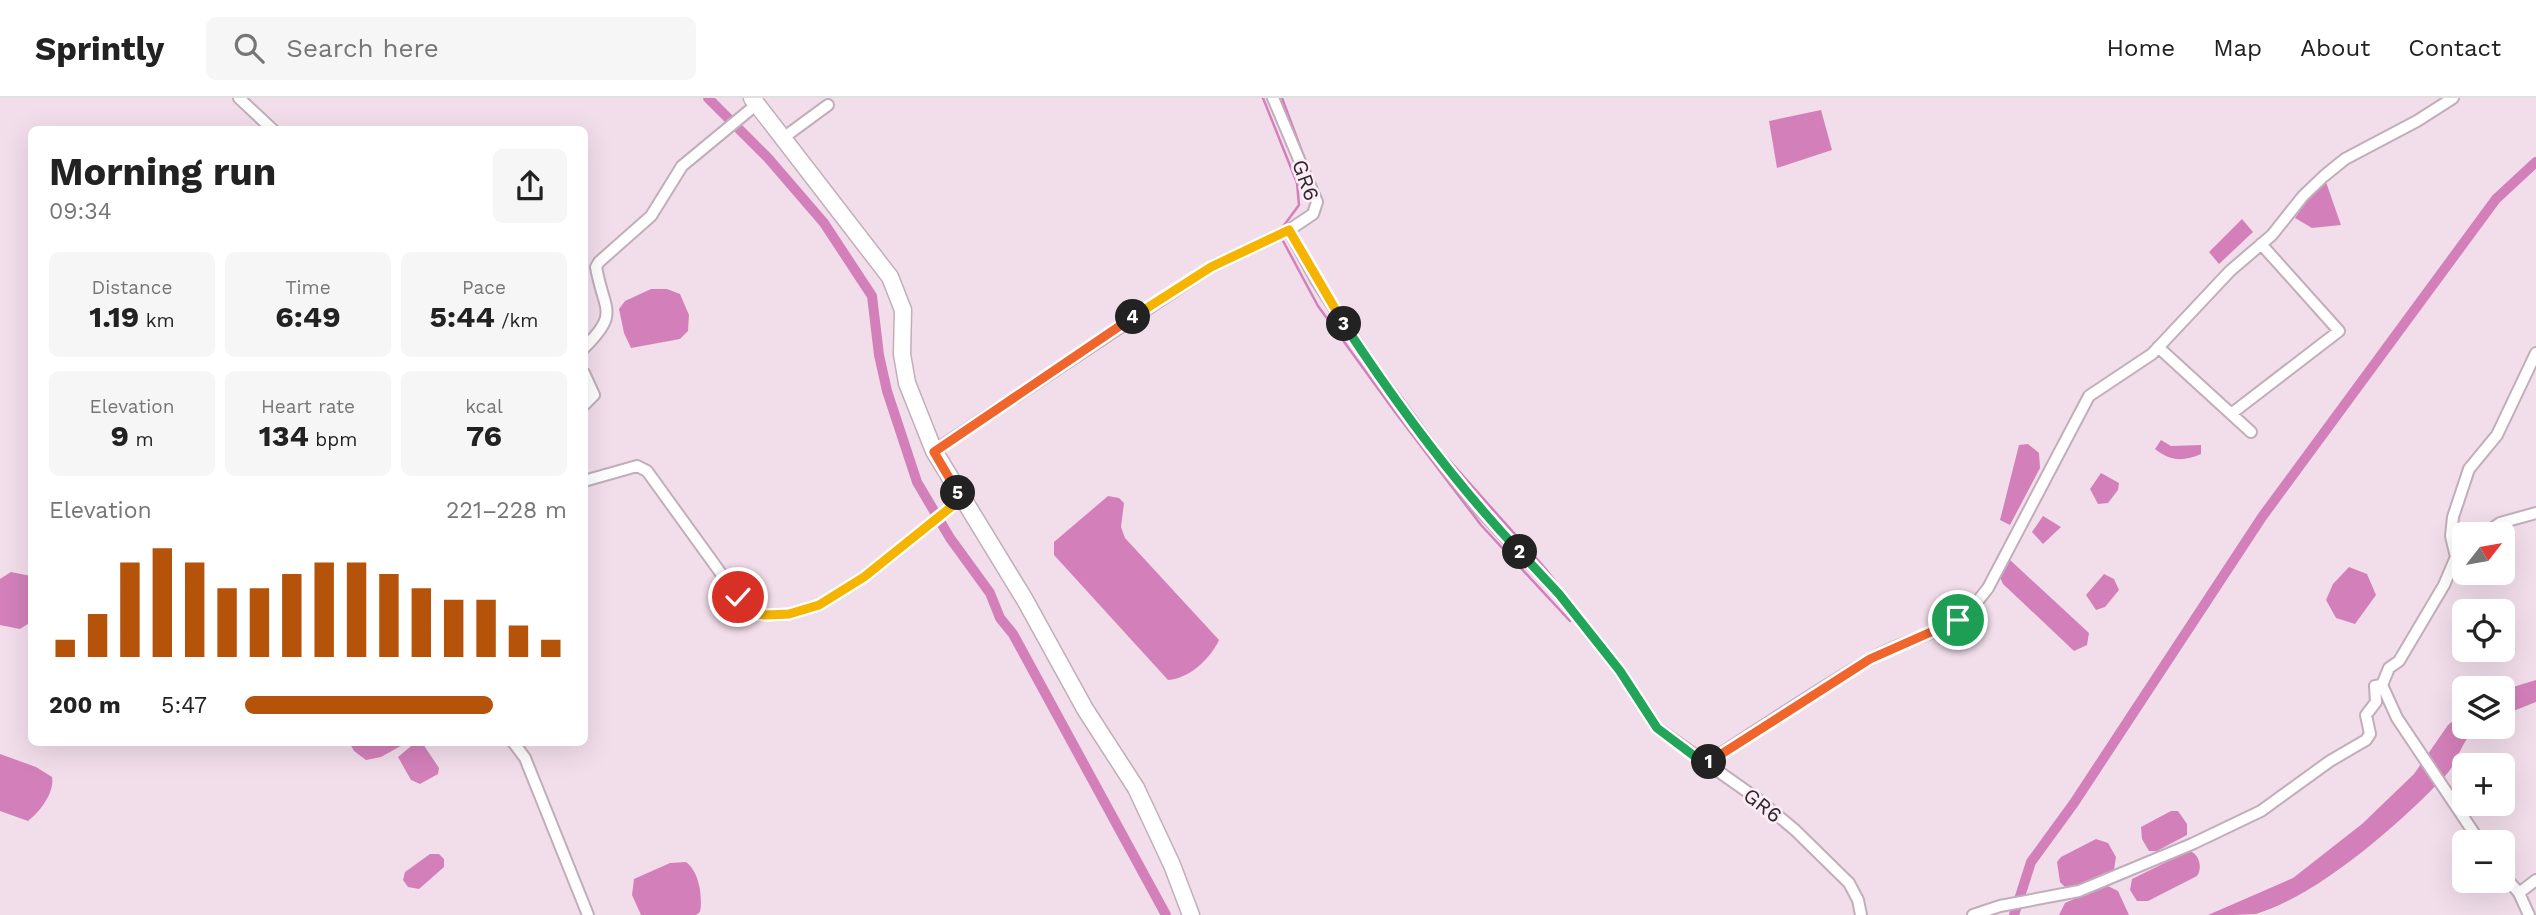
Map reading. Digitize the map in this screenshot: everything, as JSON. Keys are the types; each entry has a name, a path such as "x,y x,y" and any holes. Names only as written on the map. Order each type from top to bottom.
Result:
{"main road":[{"path":"755,101 867,245 899,295 907,383 934,452 958,502 1026,600 1085,709 1136,788 1172,865 1191,915"}],"street":[{"path":"239,98 269,126"},
{"name":"GR6","path":"1273,98 1317,202 1313,214 1289,230 1316,280 1377,374 1470,498 1559,594 1620,671 1657,728 1759,800 1824,857 1854,890 1861,915"},
{"path":"1705,764 1870,659 1950,626 1966,614 1988,588 2089,396 2144,361 2230,271 2272,235 2303,196 2345,159 2417,121 2453,98"},
{"path":"588,344 607,324 596,267 599,262 651,216 682,166 715,136 741,118 755,101"},
{"path":"783,138 828,105"},
{"path":"934,452 1211,267 1289,230"},
{"path":"2231,414 2339,331 2261,244"},
{"path":"2158,347 2251,432"},
{"path":"2452,522 2466,475 2497,435 2536,353"},
{"path":"588,382 594,395 588,401"},
{"path":"588,480 637,466 647,471 738,597 754,614 789,614 819,605 864,577 924,526 958,502"},
{"path":"2504,522 2536,513"},
{"path":"2382,685 2452,568"},
{"path":"2382,685 2397,718 2471,830"},
{"path":"1973,915 2000,906 2079,891 2117,877 2261,811 2330,761 2366,740 2370,734 2366,715 2376,702 2375,686 2382,685"},
{"path":"516,746 525,758 588,915"},
{"path":"2519,893 2536,880"},
{"path":"2515,888 2529,915"}],"shaded area":[{"path":"1821,110 1832,150 1777,168 1769,121"},
{"path":"2326,182 2341,225 2312,228 2295,218 2318,183"},
{"path":"2242,219 2253,232 2219,264 2209,252"},
{"path":"651,289 667,289 680,294 689,315 688,331 680,339 631,348 624,333 619,309 625,301"},
{"path":"2161,440 2171,446 2201,445 2201,454 2182,459 2171,458 2155,449"},
{"path":"2028,444 2039,453 2040,468 2010,525 2000,520 2019,445"},
{"path":"2101,473 2119,483 2118,490 2108,503 2098,504 2090,489"},
{"path":"1108,496 1119,498 1124,503 1121,527 1125,538 1219,640 1211,654 1184,676 1168,680 1054,555 1054,542"},
{"path":"2043,516 2061,527 2043,544 2032,532"},
{"path":"2009,559 2089,633 2087,645 2074,651 2003,584 1999,575"},
{"path":"2349,567 2367,574 2376,595 2355,624 2336,618 2326,600 2333,584"},
{"path":"11,572 28,575 28,624 20,629 0,625 0,579"},
{"path":"2104,574 2114,579 2119,590 2105,607 2096,610 2086,595"},
{"path":"2536,680 2536,702 2515,710 2515,686"},
{"path":"2452,722 2452,739 2466,739 2459,753 2452,753 2452,765 2446,775 2358,855 2306,891 2280,905 2256,914 2208,915 2293,878 2362,824 2414,774"},
{"path":"351,746 401,746 381,757 366,760"},
{"path":"411,746 424,746 439,768 438,774 420,784 411,780 398,757"},
{"path":"0,754 36,767 52,777 46,801 28,821 0,811"},
{"path":"2171,811 2178,811 2187,824 2187,835 2157,851 2149,851 2142,839 2141,827"},
{"path":"2096,839 2108,843 2116,857 2114,870 2082,886 2065,887 2060,882 2057,862 2061,857"},
{"path":"2189,851 2199,861 2197,876 2148,901 2137,901 2130,890 2132,879"},
{"path":"430,854 439,854 444,859 444,867 419,889 408,887 403,880 405,872"},
{"path":"686,862 694,871 699,885 700,912 696,915 641,915 632,895 634,879 670,863"},
{"path":"2106,885 2118,891 2129,915 2059,915 2065,903"}],"waterway":[{"path":"708,98 768,158 824,223 872,296 879,355 887,391 917,482 950,538 990,593 1000,618 1013,634 1166,915"},
{"path":"1263,98 1297,183 1299,205 1282,228"},
{"path":"1282,98 1304,157"},
{"path":"2014,915 2031,862 2074,803 2262,517 2496,199 2536,162"},
{"path":"1282,239 1318,306 1395,412 1481,525 1570,621"},
{"path":"1375,361 1441,451 1544,567 1613,654"}],"route":[{"path":"738,597 754,614 789,614 819,605 842,592 961,499 934,452 1211,267 1244,249 1289,230 1316,280 1377,374 1478,508 1559,594 1620,671 1641,708 1657,728 1705,764 1870,659 1935,633 1958,620"}]}
